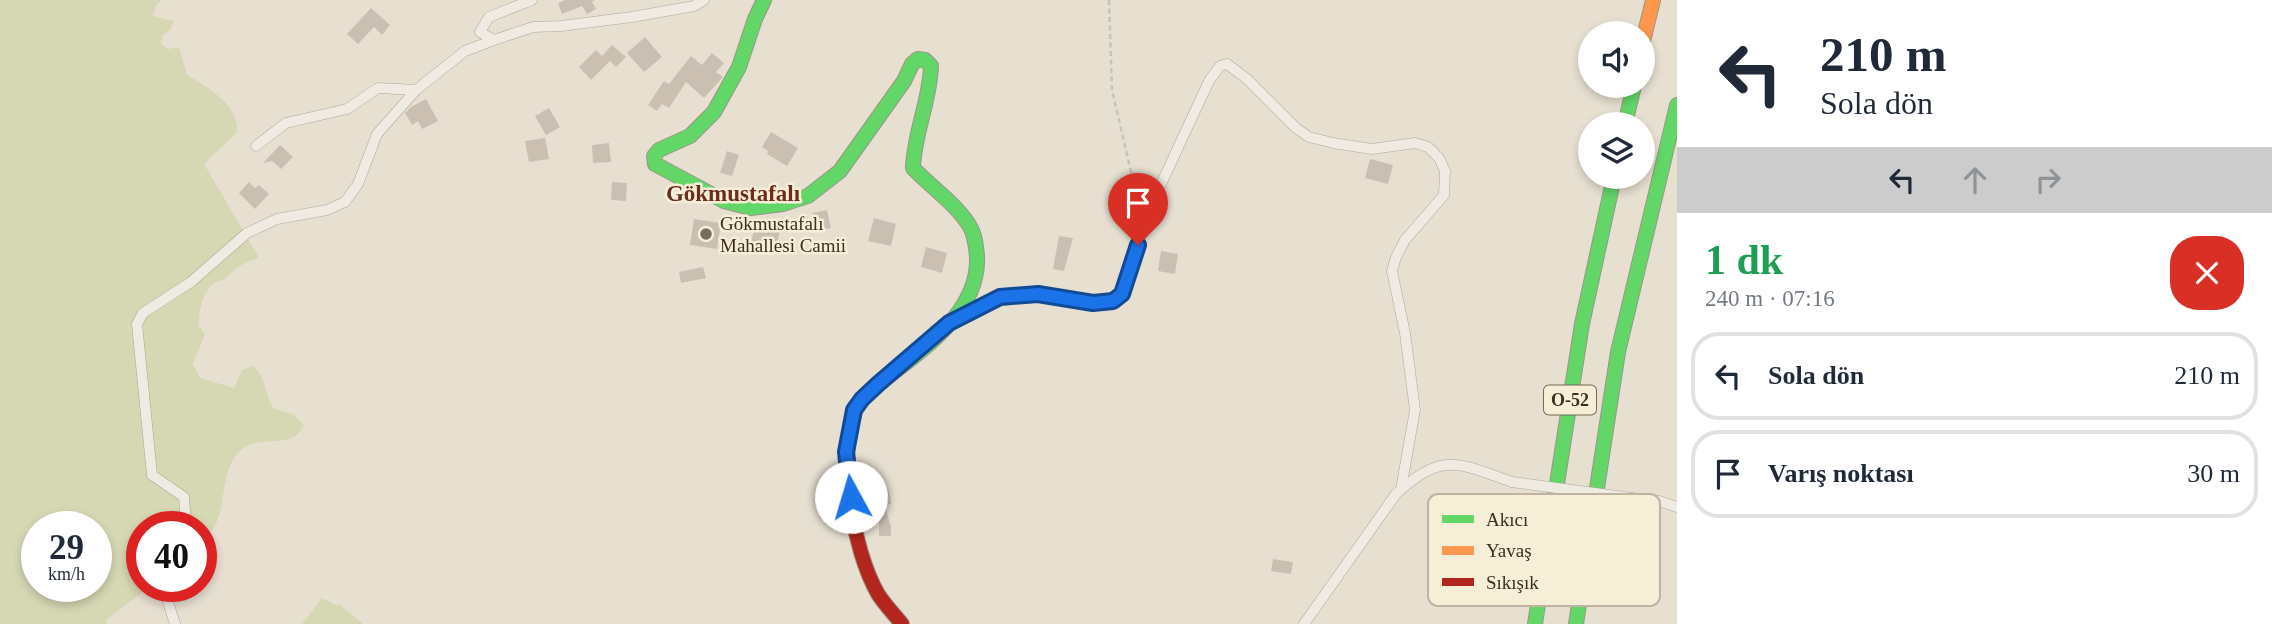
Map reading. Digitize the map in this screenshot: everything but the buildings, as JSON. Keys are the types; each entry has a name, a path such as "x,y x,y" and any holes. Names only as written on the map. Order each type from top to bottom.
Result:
{"main road":[{"path":"764,0 754,16 745,51 722,102 703,126 673,146 659,150 654,156 655,164 724,201 751,208 783,204 808,196 840,171 904,80 912,64 918,59 925,60 931,66 931,82 913,149 913,168 959,212 972,229 976,250 976,278 971,294 949,323 862,399 854,410 849,433 846,452 848,471 854,523 862,556 878,594 902,624"},
{"path":"1648,21 1653,0"},
{"name":"O-52","path":"1596,494 1618,352 1677,105"},
{"name":"O-52","path":"1555,494 1582,324 1611,189"},
{"name":"O-52","path":"1535,624 1538,606"},
{"name":"O-52","path":"1576,624 1579,606"}],"street":[{"path":"494,40 480,32 489,17 532,0"},
{"path":"185,511 184,498 152,475 137,324 143,313 191,282 247,233 277,219 327,210 345,202 358,184 377,134 416,90 465,51 533,27 632,16 694,6 704,0"},
{"path":"949,323 1000,297 1038,294 1093,303 1113,301 1122,294 1143,223 1209,81 1220,66 1227,64 1309,137 1372,149 1415,143 1428,147 1439,158 1445,171 1444,195 1405,240 1392,271 1405,333 1415,410 1401,489"},
{"path":"256,146 286,123 347,109 378,88 416,90"},
{"path":"1304,624 1401,489 1415,477 1437,466 1460,464 1512,482 1602,494"},
{"path":"1660,501 1677,507"},
{"path":"168,602 175,624"}],"path":[{"path":"1109,0 1112,90 1143,223"}],"green space":[{"path":"0,0 162,0 156,5 153,16 174,21 170,30 163,35 161,43 168,49 179,47 187,75 221,98 228,105 237,123 237,132 204,164 259,258 238,267 212,285 206,293 200,309 199,326 205,334 193,364 200,378 234,388 242,370 254,366 274,409 293,414 304,425 299,433 291,438 255,443 238,453 227,475 217,522 217,511 126,511 126,602 130,602 107,619 106,624 0,624"},
{"path":"322,598 340,605 363,624 302,624"}],"traffic: fast":[{"path":"764,0 739,67 714,112 690,136 659,150 654,156 655,164 724,201 751,208 783,204 808,196 840,171 904,81 912,64 918,59 925,60 931,66 913,168 957,209 971,229 977,256 975,277 968,297 943,331 876,386"},
{"path":"1628,112 1631,98"},
{"path":"1596,494 1618,352 1677,105"},
{"path":"1555,494 1582,324 1611,189"},
{"path":"1535,624 1538,606"},
{"path":"1576,624 1579,606"}],"traffic: slow":[{"path":"1648,21 1653,0"}],"traffic: jam":[{"path":"876,386 860,401 852,420 847,471 854,526 869,575 878,594 902,624"}],"place":[{"name":"Gökmustafalı Mahallesi Camii","path":"706,234"}],"district":[{"name":"Gökmustafalı","path":"733,193"}],"route":[{"path":"851,497 846,452 854,410 878,384 949,323 1000,297 1038,294 1093,303 1113,301 1122,294 1138,245"}]}
